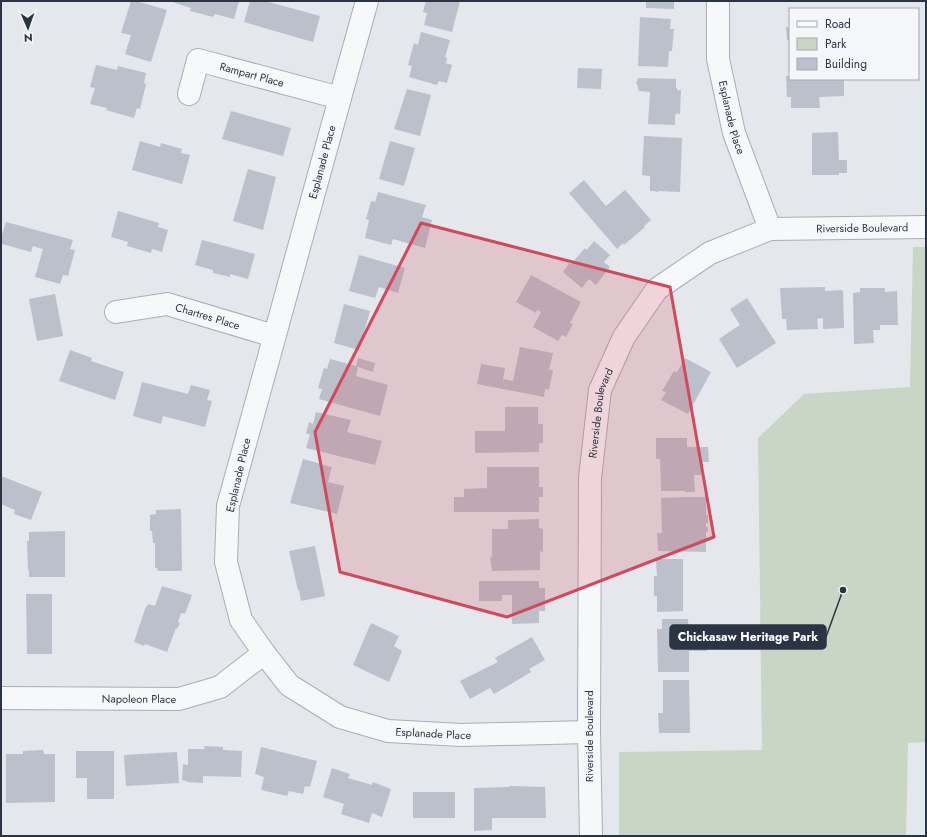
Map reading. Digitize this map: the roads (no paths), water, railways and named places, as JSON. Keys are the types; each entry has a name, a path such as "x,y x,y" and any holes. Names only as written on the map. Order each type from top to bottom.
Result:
{"street":[{"name":"Esplanade Place","path":"367,1 228,506 226,562 241,620 289,685 340,717 388,731 461,735 588,732"},
{"name":"Esplanade Place","path":"718,1 718,59 734,133 770,229"},
{"name":"Rampart Place","path":"189,94 198,60 340,98"},
{"name":"Riverside Boulevard","path":"591,836 588,732 590,478 600,390 624,337 657,289 710,253 770,229 926,227"},
{"name":"Chartres Place","path":"116,312 167,304 274,336"},
{"name":"Napoleon Place","path":"1,698 179,699 220,687 264,653"}],"place":[{"name":"Chickasaw Heritage Park","path":"843,590"}]}
